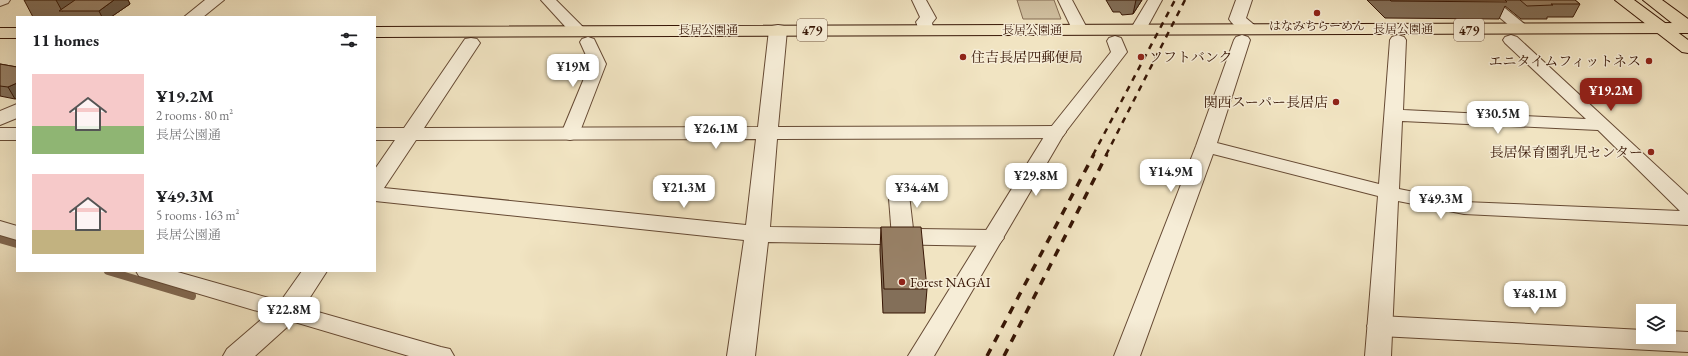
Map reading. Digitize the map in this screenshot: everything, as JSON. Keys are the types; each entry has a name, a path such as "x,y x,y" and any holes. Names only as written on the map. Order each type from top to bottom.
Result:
{"main road":[{"path":"1623,0 1662,29"},
{"path":"1650,0 1686,37"},
{"name":"長居公園通","path":"777,36 926,30 1138,30 1398,40 1662,29 1686,37"},
{"name":"長居公園通","path":"376,32 583,36 777,36 1115,41 1246,34 1686,37"},
{"path":"0,33 16,33"},
{"name":"長居公園通","path":"376,42 471,43 583,36"},
{"path":"0,42 16,42"}],"street":[{"path":"193,16 216,0"},
{"path":"548,0 583,36 598,64 570,134"},
{"path":"919,0 928,18 924,22 926,30"},
{"path":"1065,0 1080,30"},
{"path":"1138,30 1155,0"},
{"path":"1127,356 1206,146 1246,34 1237,18 1244,0"},
{"path":"1486,0 1517,35 1603,125 1688,207"},
{"path":"741,356 757,234 777,36"},
{"path":"1378,356 1398,40"},
{"path":"921,356 1056,132 1119,52 1115,41"},
{"path":"376,184 471,43"},
{"path":"0,119 16,111"},
{"path":"1394,115 1603,125"},
{"path":"376,134 1056,132"},
{"path":"0,134 16,134"},
{"path":"1206,146 1389,193 1464,208 1688,218"},
{"path":"898,186 903,237"},
{"path":"376,194 757,234 992,238"},
{"path":"0,228 16,233"},
{"path":"150,272 441,356"},
{"path":"237,356 287,312 314,272"},
{"path":"1380,326 1688,342"}],"shaded area":[{"path":"1017,0 1054,0 1061,19 1023,19"}],"building":[{"path":"75,0 114,0 99,11 59,11"},
{"path":"1390,0 1505,0 1507,2 1391,1"},
{"path":"1520,0 1575,0 1580,4 1527,6"},
{"path":"0,64 16,67 16,83 8,87 0,86"},
{"path":"881,227 921,227 927,289 884,289"}],"waterway":[{"path":"0,239 16,244"},
{"path":"111,272 192,296"}],"railway":[{"path":"1093,155 1175,0"},
{"path":"1106,155 1185,0"},
{"path":"987,356 1094,154"},
{"path":"1004,356 1107,154"}],"place":[{"name":"はなみちらーめん","path":"1317,13"},
{"name":"住吉長居四郵便局","path":"963,57"},
{"name":"ソフトバンク","path":"1141,57"},
{"name":"エニタイムフィットネス","path":"1649,61"},
{"name":"関西スーパー長居店","path":"1336,102"},
{"name":"長居保育園乳児センター","path":"1651,152"},
{"name":"Forest NAGAI","path":"902,282"}]}
